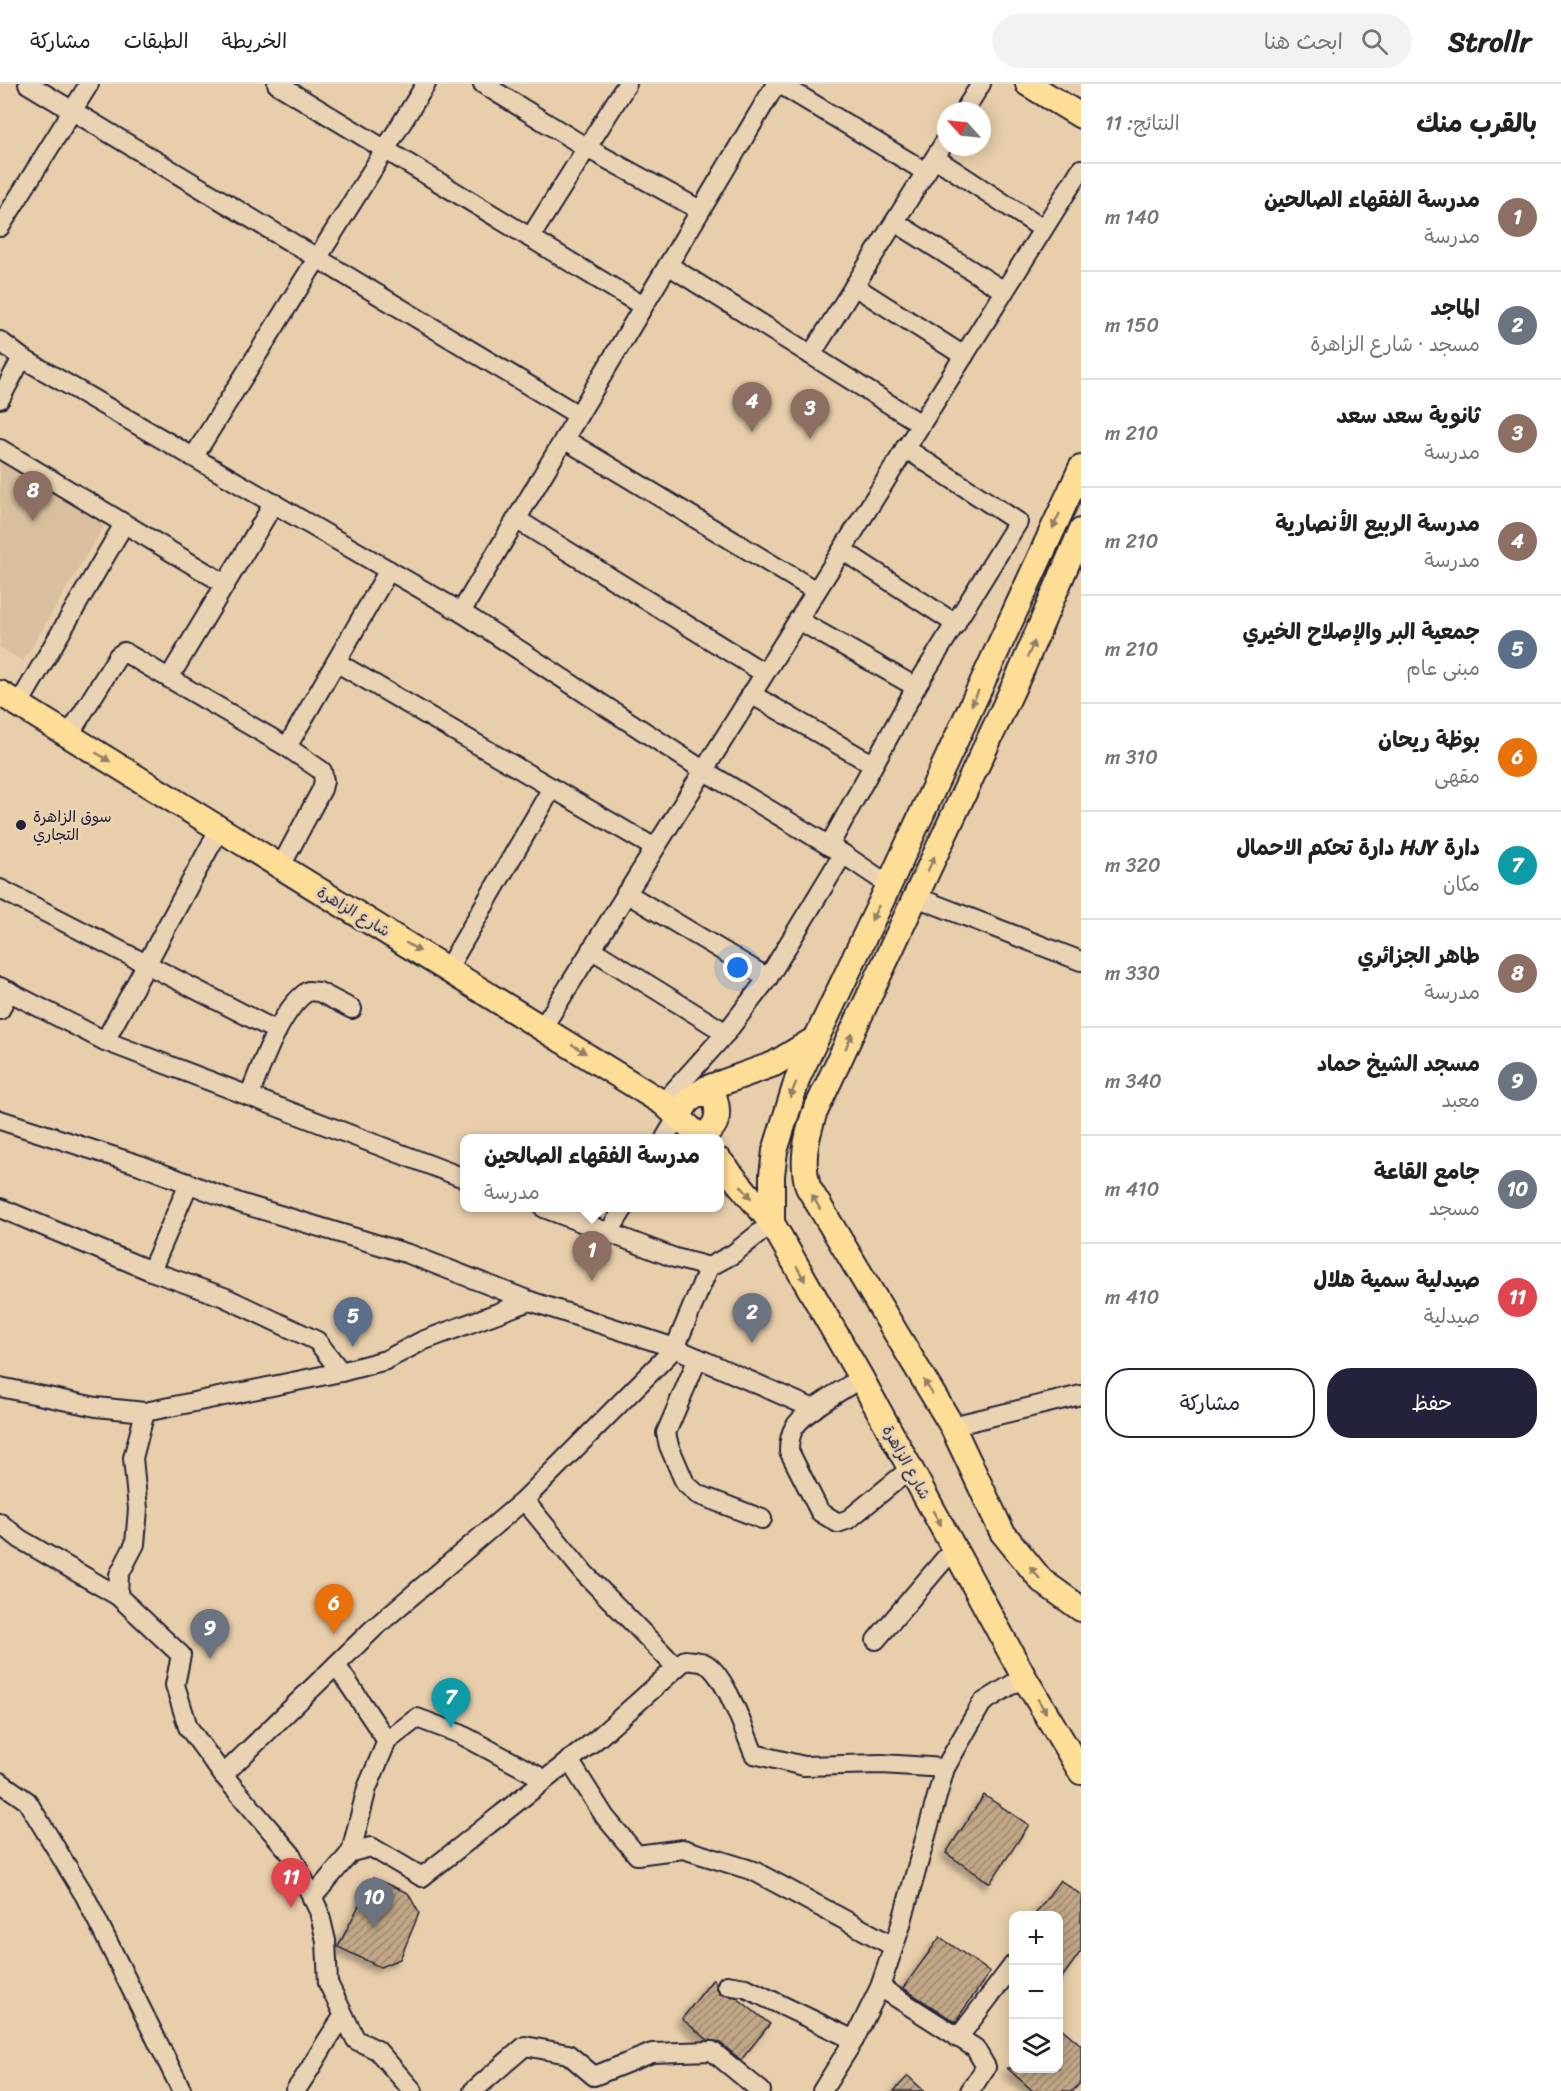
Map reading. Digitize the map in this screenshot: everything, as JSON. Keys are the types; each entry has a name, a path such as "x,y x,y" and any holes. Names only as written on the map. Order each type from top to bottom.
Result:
{"main road":[{"path":"1028,84 1081,116"},
{"path":"772,1223 772,1175 775,1151 790,1097 1081,468"},
{"path":"1081,531 1022,669 814,1114 806,1145 805,1174 808,1187 819,1206 952,1426 1002,1532 1042,1581 1081,1609"},
{"name":"شارع الزاهرة","path":"9,698 543,1027 671,1109 696,1134"},
{"path":"671,1109 707,1088 774,1064 815,1039"},
{"path":"696,1095 707,1095 715,1099 718,1111 718,1118 711,1130 706,1134"},
{"name":"شارع الزاهرة","path":"724,1166 772,1223 861,1378 1024,1677 1081,1772"}],"street":[{"path":"28,84 71,112 578,415"},
{"path":"0,227 89,84"},
{"path":"277,84 643,306"},
{"path":"194,456 426,84"},
{"path":"483,84 587,148 700,210"},
{"path":"530,238 627,84"},
{"path":"461,612 700,210 778,84 931,165 1044,229"},
{"path":"970,102 981,84"},
{"path":"811,355 937,155"},
{"path":"543,1027 1081,169"},
{"path":"895,222 1004,291"},
{"path":"668,265 921,424"},
{"path":"854,286 964,356"},
{"path":"0,341 22,358 461,612 703,770 836,850 889,885"},
{"path":"0,399 22,358"},
{"path":"564,439 816,591"},
{"path":"0,448 225,584"},
{"path":"666,1134 671,1109 768,978 836,850 872,764 916,687 1018,522 905,448"},
{"path":"169,678 274,503"},
{"path":"516,519 764,673"},
{"path":"9,698 124,524"},
{"path":"842,550 956,624"},
{"path":"287,747 389,570"},
{"path":"798,620 916,687"},
{"path":"69,735 117,656 124,652 287,747 321,771 324,781 322,789 281,866"},
{"path":"336,662 655,848"},
{"path":"751,694 872,764"},
{"path":"448,968 552,788"},
{"path":"105,1041 220,828"},
{"path":"0,889 277,1031"},
{"path":"626,893 768,978"},
{"path":"916,897 1081,961"},
{"path":"591,949 726,1033"},
{"path":"0,1010 4,989 105,1041 460,1176"},
{"path":"249,1096 277,1031 298,998 309,991 319,992 352,1009"},
{"path":"0,1120 140,1165 240,1203 409,1254 530,1301 675,1348 814,1409"},
{"path":"151,1271 189,1183"},
{"path":"0,1208 151,1271 225,1298 317,1341 341,1372"},
{"path":"555,1212 675,1258 709,1267"},
{"path":"609,1232 622,1212"},
{"path":"223,1775 374,1628 524,1500 675,1348 709,1267 733,1254 772,1223"},
{"path":"0,1387 96,1407 145,1412 341,1372 386,1360 422,1341 530,1301"},
{"path":"698,1358 666,1433 669,1446 685,1483 697,1494 762,1519"},
{"path":"861,1378 814,1409 794,1427 789,1441 789,1451 820,1512 838,1523 849,1519 910,1469"},
{"path":"952,1426 1081,1395"},
{"path":"118,1596 119,1575 135,1544 138,1509 133,1458 145,1412"},
{"path":"524,1500 585,1575 676,1667"},
{"path":"0,1523 20,1539 118,1596 181,1655 175,1685 188,1727 223,1775 291,1854 319,1911 326,1941 328,1983 356,2040 377,2050 413,2091"},
{"path":"876,1640 954,1548"},
{"path":"351,1852 371,1847 422,1877 598,1738 685,1660 706,1664 720,1679 735,1706 754,1754 804,1766 882,1764 945,1768"},
{"path":"336,1665 387,1741"},
{"path":"822,2091 854,2040 880,1987 945,1768 982,1703 1024,1677"},
{"path":"312,1898 351,1852 367,1788 387,1741 417,1718 460,1734 544,1779"},
{"path":"569,1760 605,1818 638,1855 683,1849 754,1871 893,1946"},
{"path":"0,1782 27,1801 85,1896 182,2091"},
{"path":"958,2038 1009,1970"},
{"path":"727,1984 746,1988 854,2040"},
{"path":"880,1987 975,2048 986,2067 970,2091"},
{"path":"295,2091 329,2035 344,2016"},
{"path":"473,2091 525,2046 568,2054 594,2076 652,2053 712,2051 761,2091"}],"shaded area":[{"path":"0,453 108,519 23,661 0,647"}],"building":[{"path":"984,1795 1029,1825 990,1883 946,1853"},
{"path":"373,1878 408,1893 419,1913 400,1959 380,1967 338,1947"},
{"path":"1060,1880 1081,1895 1081,1951 1063,1976 1063,1911 1038,1911"},
{"path":"940,1937 990,1972 955,2022 903,1988"},
{"path":"713,1979 720,1994 737,1998 770,2024 741,2060 719,2042 708,2040 682,2019"},
{"path":"1063,2029 1081,2045 1081,2082 1073,2091 1033,2091 1013,2073 1063,2073"},
{"path":"908,2076 924,2091 894,2091"}],"place":[{"name":"مدرسة الربيع الأنصارية","path":"752,432"},
{"name":"ثانوية سعد سعد","path":"810,439"},
{"name":"طاهر الجزائري","path":"33,521"},
{"name":"سوق الزاهرة التجاري","path":"21,825"},
{"name":"مدرسة الفقهاء الصالحين","path":"592,1281"},
{"name":"الماجد","path":"752,1343"},
{"name":"جمعية البر والإصلاح الخيري","path":"353,1347"},
{"name":"بوظة ريحان","path":"334,1634"},
{"name":"مسجد الشيخ حماد","path":"210,1659"},
{"name":"دارة HJY دارة تحكم الاحمال","path":"451,1728"},
{"name":"صيدلية سمية هلال","path":"291,1908"},
{"name":"جامع القاعة","path":"374,1928"}]}
